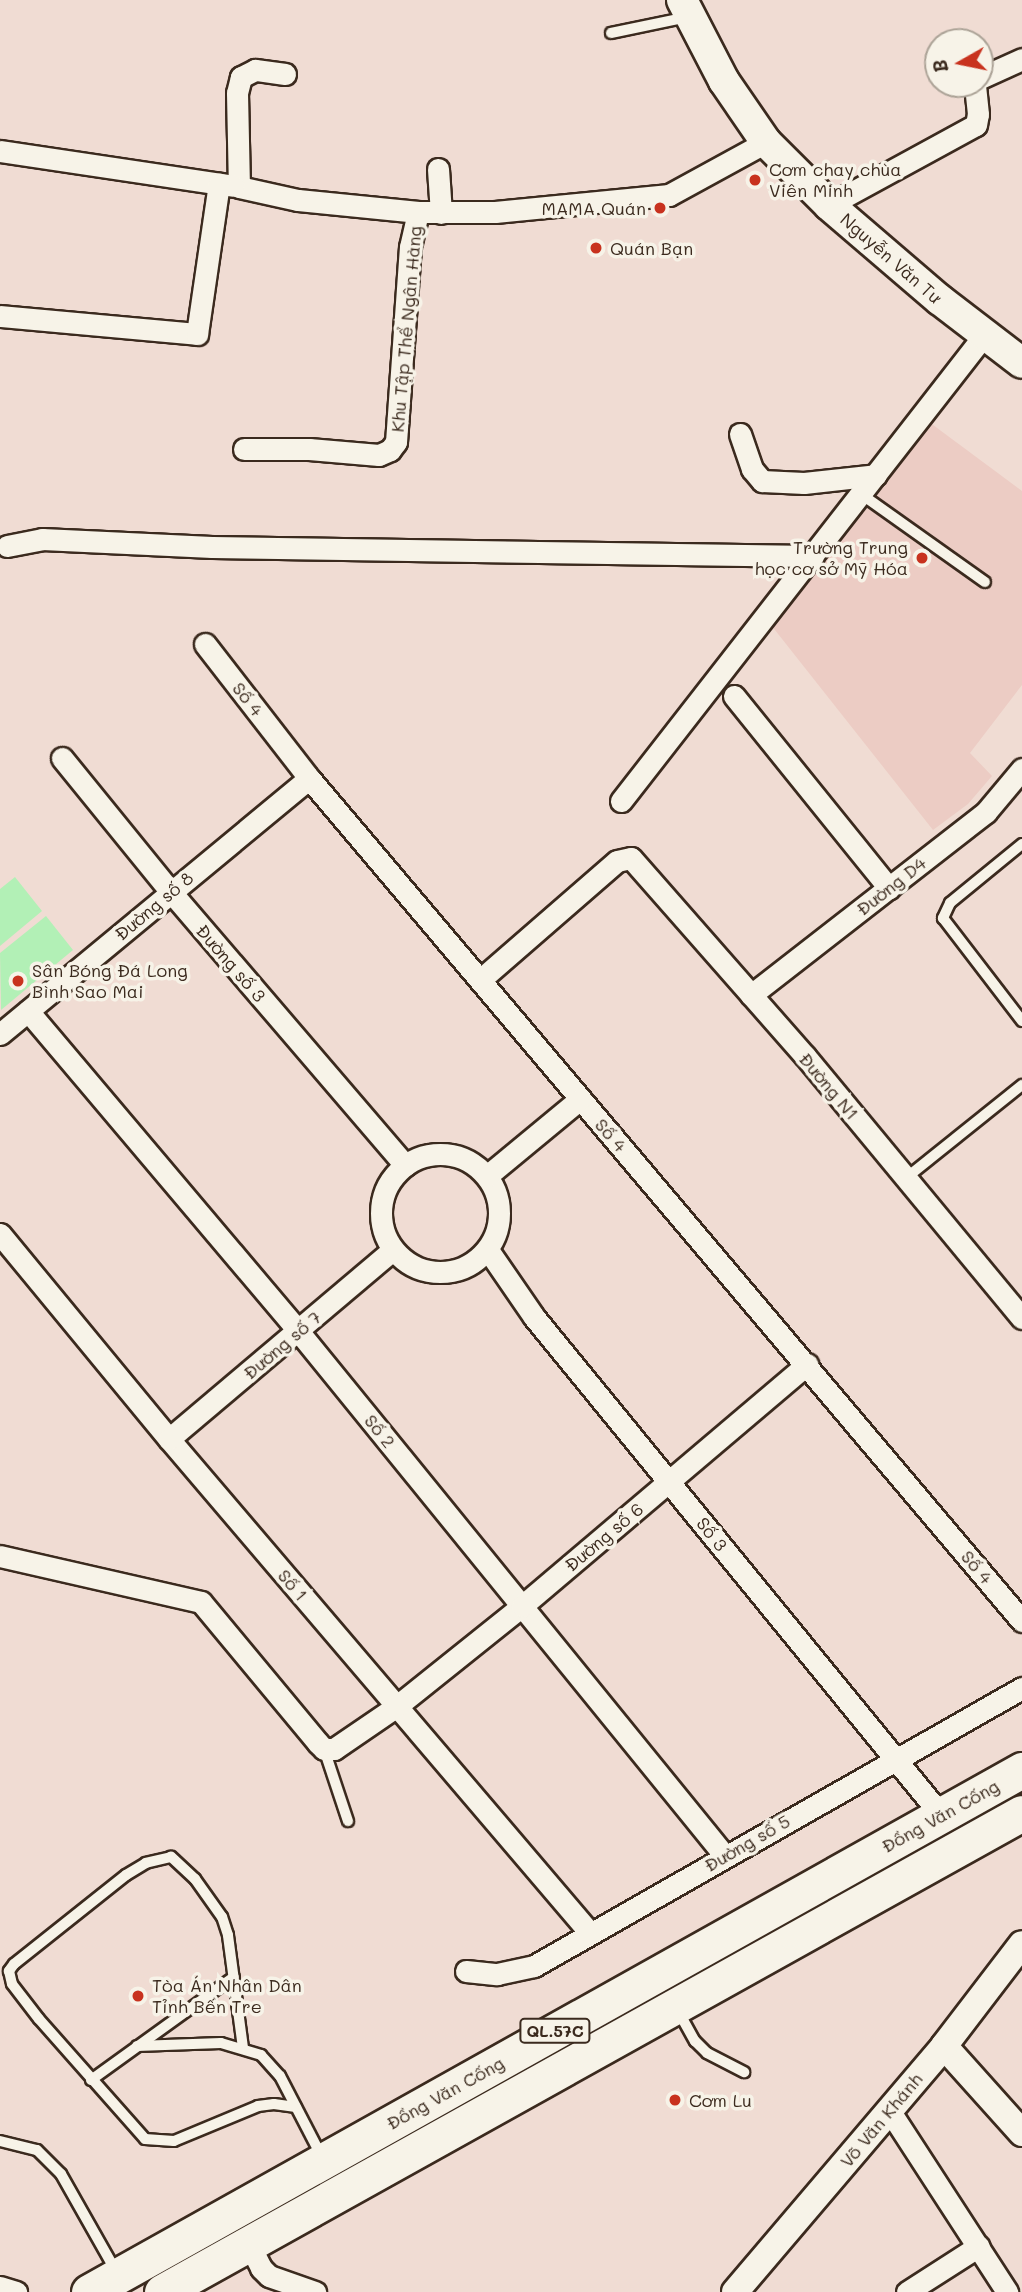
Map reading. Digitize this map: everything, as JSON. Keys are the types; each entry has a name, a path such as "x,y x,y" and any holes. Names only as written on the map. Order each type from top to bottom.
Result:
{"highway":[{"name":"Đồng Văn Cống","path":"104,2284 1022,1770"},
{"name":"QL.57C","path":"162,2292 250,2246 1022,1813"},
{"path":"659,1973 676,2007"}],"main road":[{"name":"Nguyễn Văn Tư","path":"687,8 724,81 766,142 829,205 940,300 1022,363"}],"street":[{"path":"994,76 1022,59"},
{"path":"0,316 197,334 229,185 237,93 241,77 255,70 285,74"},
{"path":"829,205 976,125 976,98"},
{"name":"Khu Tập Thể Ngân Hàng","path":"244,449 309,449 379,455 390,450 396,442 410,247 418,212 495,212 669,195 766,142"},
{"path":"0,151 229,185 298,200 418,212"},
{"path":"438,169 441,213"},
{"path":"621,801 985,334"},
{"path":"740,434 752,469 762,481 804,483 876,475"},
{"path":"7,546 42,539 212,547 813,556"},
{"name":"Số 4","path":"205,643 309,778 1022,1620"},
{"path":"734,696 888,888"},
{"name":"Đường số 3","path":"62,758 171,892 405,1165"},
{"name":"Đường D4","path":"751,995 986,812 1022,769"},
{"name":"Đường số 8","path":"0,1034 309,778"},
{"name":"Đường N1","path":"480,980 617,861 631,858 751,995 1022,1318"},
{"name":"Số 2","path":"29,1011 299,1332 725,1856"},
{"path":"487,1176 580,1098"},
{"path":"448,1154 463,1158 487,1176 499,1200 499,1227 488,1250 471,1265 451,1272 430,1272 410,1265 393,1250 384,1233 381,1215 387,1187 405,1165 418,1158 448,1154"},
{"name":"Số 1","path":"0,1234 169,1439 590,1933"},
{"name":"Đường số 7","path":"169,1439 393,1250"},
{"name":"Số 3","path":"488,1250 534,1317 941,1815"},
{"name":"Đường số 6","path":"324,1749 340,1747 397,1706 522,1606 807,1364"},
{"path":"0,1556 201,1602 324,1749"},
{"name":"Đường số 5","path":"466,1970 497,1974 534,1966 1022,1688"},
{"name":"Võ Văn Khánh","path":"734,2292 944,2046 1022,1944"},
{"path":"944,2046 1022,2133"},
{"path":"889,2110 1007,2292"},
{"path":"250,2246 261,2268 269,2276 315,2292"},
{"path":"907,2292 979,2246"},
{"path":"0,2287 16,2292"}],"lane":[{"path":"611,33 687,8"},
{"path":"862,494 985,582"},
{"path":"1022,844 950,903 943,918 1022,1021"},
{"path":"906,1178 1022,1086"},
{"path":"324,1749 348,1821"},
{"path":"243,2048 234,1977 222,1917 182,1864 171,1857 146,1863 127,1875 14,1964 8,1977 39,2020 145,2139 159,2142 192,2136 238,2112 258,2106 274,2104 296,2107"},
{"path":"91,2080 234,1977"},
{"path":"676,2007 695,2041 707,2053 744,2073"},
{"path":"137,2046 221,2043 243,2048 272,2064 324,2161"},
{"path":"0,2141 37,2150 61,2174 104,2284"}],"shaded area":[{"name":"Trường Trung học cơ sở Mỹ Hóa","path":"925,419 1022,491 1022,685 970,753 992,776 968,804 933,830 771,625"}],"green space":[{"path":"15,877 42,911 0,946 0,889"},
{"name":"Sân Bóng Đá Long Bình Sao Mai","path":"46,916 73,950 1,1010 0,953"}],"place":[{"name":"Cơm chay chùa Viên Minh","path":"755,180"},
{"name":"MAMA Quán","path":"660,208"},
{"name":"Quán Bạn","path":"596,248"},
{"name":"Trường Trung học cơ sở Mỹ Hóa","path":"922,558"},
{"name":"Sân Bóng Đá Long Bình Sao Mai","path":"18,981"},
{"name":"Tòa Án Nhân Dân Tỉnh Bến Tre","path":"138,1996"},
{"name":"Cơm Lu","path":"675,2100"}]}
